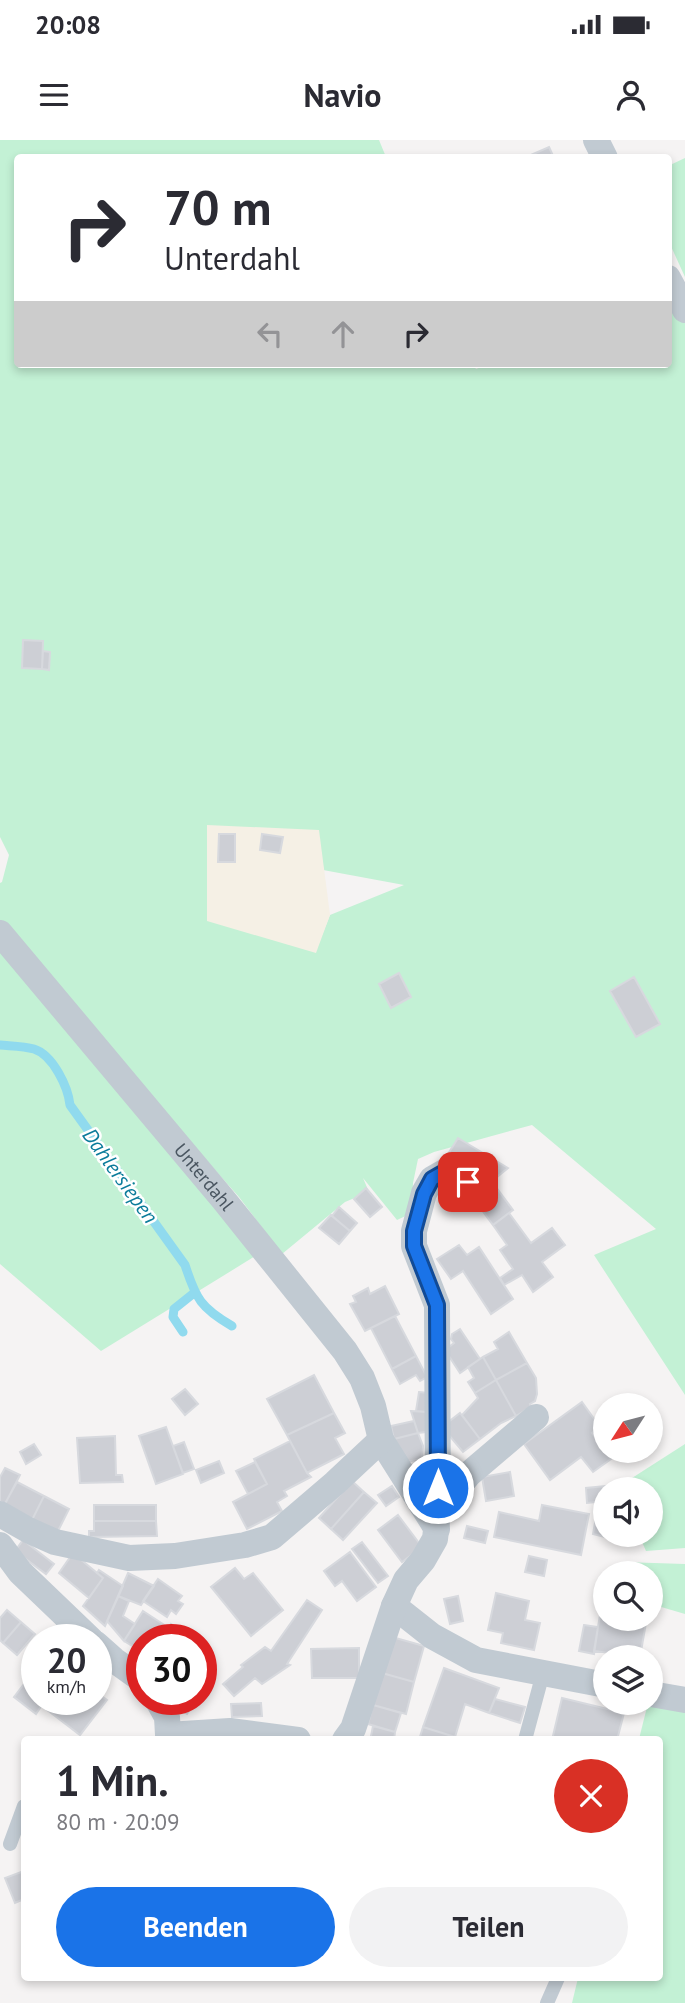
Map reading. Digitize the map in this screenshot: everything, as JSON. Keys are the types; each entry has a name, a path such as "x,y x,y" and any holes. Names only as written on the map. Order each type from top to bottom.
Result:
{"street":[{"path":"672,286 685,310"},
{"name":"Unterdahl","path":"0,933 223,1199 345,1350 362,1378 373,1406 381,1440 438,1520"},
{"path":"348,1736 353,1728 394,1606 406,1580 423,1560 435,1539 438,1520 437,1305 418,1260 414,1231 424,1194 432,1179 446,1171 468,1182"},
{"path":"438,1520 469,1474 536,1418"},
{"path":"0,1514 55,1542 130,1558 175,1556 245,1545 272,1537 381,1440"},
{"path":"0,1545 20,1572 74,1624"},
{"path":"394,1606 432,1636 476,1660 593,1683"},
{"path":"663,1695 685,1700"},
{"path":"162,1736 166,1715"},
{"path":"173,1736 230,1731 268,1736"}],"lane":[{"path":"526,1736 543,1673"},
{"path":"10,1844 21,1814"},
{"path":"547,2003 557,1981"}],"green space":[{"path":"0,140 379,140 385,154 14,154 14,368 672,368 672,298 685,293 685,1395 594,1255 656,1229 532,1125 434,1152 418,1159 413,1183 412,1213 397,1220 363,1178 369,1192 345,1202 282,1254 239,1197 168,1117 257,1255 101,1351 0,1264 0,883 9,855 0,837","holes":["318,830 323,870 404,885 330,915 315,953"]},
{"path":"685,158 685,277 672,249 672,164"},
{"path":"685,1444 685,1548 646,1551 644,1547 663,1547 663,1477 634,1477 655,1463 663,1463 663,1458"},
{"path":"663,1563 685,1564 685,1614 663,1608"},
{"path":"663,1705 685,1707 685,2003 572,2003 577,1981 663,1981 663,1736 640,1736 645,1715 663,1715"}],"sand":[{"path":"207,825 319,830 330,915 316,953 207,921"}],"building":[{"path":"549,147 552,154 533,154"},
{"path":"23,640 43,641 42,669 22,668"},
{"path":"43,651 50,652 49,670 42,669"},
{"path":"219,834 235,834 235,862 218,862"},
{"path":"262,834 283,837 280,853 260,850"},
{"path":"399,973 411,997 391,1008 379,984"},
{"path":"634,977 660,1024 636,1037 610,991"},
{"path":"458,1138 508,1168 492,1181 448,1154"},
{"path":"490,1179 513,1210 493,1225 470,1194"},
{"path":"366,1188 382,1207 370,1217 354,1199"},
{"path":"339,1207 357,1223 350,1231 332,1216"},
{"path":"509,1213 531,1243 552,1228 565,1245 542,1262 553,1277 533,1292 522,1275 504,1285 500,1278 513,1269 500,1250 507,1245 493,1225"},
{"path":"331,1215 350,1231 339,1244 319,1228"},
{"path":"459,1245 467,1255 479,1247 513,1299 491,1314 463,1271 451,1279 437,1259"},
{"path":"385,1286 399,1314 365,1331 350,1304 356,1302 353,1296 368,1288 370,1294"},
{"path":"395,1316 416,1356 392,1369 371,1328"},
{"path":"460,1329 480,1359 460,1373 445,1350 454,1343 452,1334"},
{"path":"509,1332 527,1363 496,1380 483,1357 498,1349 494,1342"},
{"path":"416,1356 427,1377 420,1381 416,1375 400,1384 392,1369"},
{"path":"483,1357 496,1380 475,1393 468,1382 474,1378 468,1367"},
{"path":"527,1363 536,1378 537,1394 535,1401 530,1404 531,1407 516,1416 496,1380"},
{"path":"314,1375 334,1413 287,1435 267,1399"},
{"path":"496,1380 516,1416 501,1423 480,1439 462,1415 478,1398 475,1393"},
{"path":"185,1389 198,1404 185,1415 172,1399"},
{"path":"419,1392 428,1393 427,1412 416,1411"},
{"path":"582,1402 593,1417 593,1463 605,1463 593,1472 581,1457 550,1480 524,1444"},
{"path":"411,1411 427,1412 426,1432 418,1433"},
{"path":"334,1413 345,1433 335,1438 344,1454 307,1473 287,1435"},
{"path":"460,1413 480,1439 463,1452 442,1427"},
{"path":"414,1421 418,1433 394,1439 391,1426"},
{"path":"166,1427 183,1474 156,1484 139,1436"},
{"path":"418,1433 423,1446 422,1459 400,1463 394,1439"},
{"path":"115,1436 116,1475 122,1475 123,1482 80,1483 77,1438"},
{"path":"290,1441 311,1477 284,1491 287,1496 277,1502 282,1511 247,1529 233,1502 267,1484 254,1459"},
{"path":"184,1442 194,1469 183,1473 173,1446"},
{"path":"34,1444 41,1455 26,1464 20,1452"},
{"path":"219,1461 224,1473 201,1483 196,1470"},
{"path":"255,1462 267,1484 248,1494 236,1471"},
{"path":"5,1468 20,1475 5,1504 0,1501 0,1477"},
{"path":"510,1472 514,1496 486,1501 482,1477"},
{"path":"352,1481 364,1492 331,1529 319,1518"},
{"path":"17,1482 44,1496 31,1522 3,1507"},
{"path":"392,1486 399,1497 386,1506 378,1495"},
{"path":"593,1487 593,1502 587,1503 586,1488"},
{"path":"364,1492 377,1503 343,1540 331,1529"},
{"path":"44,1496 69,1509 56,1535 31,1522"},
{"path":"94,1505 156,1505 156,1521 94,1521"},
{"path":"542,1505 589,1514 581,1555 494,1537 499,1512 539,1521"},
{"path":"398,1515 422,1547 402,1562 378,1530"},
{"path":"94,1521 156,1521 157,1536 89,1537 89,1531 94,1531"},
{"path":"467,1526 488,1531 485,1543 464,1538"},
{"path":"23,1540 54,1564 46,1574 15,1551"},
{"path":"362,1542 388,1576 378,1583 352,1549"},
{"path":"350,1552 376,1587 357,1601 342,1581 335,1586 324,1571"},
{"path":"73,1553 103,1578 89,1598 59,1573"},
{"path":"529,1556 547,1560 544,1576 525,1572"},
{"path":"235,1568 244,1579 253,1573 283,1610 251,1636 211,1587"},
{"path":"99,1570 123,1586 106,1624 83,1606 103,1578 97,1573"},
{"path":"128,1573 154,1586 141,1605 118,1596"},
{"path":"158,1579 182,1596 178,1601 183,1604 176,1614 171,1610 167,1617 143,1601"},
{"path":"496,1593 529,1601 525,1620 540,1623 534,1650 501,1643 503,1633 488,1630"},
{"path":"118,1596 129,1601 123,1616 135,1624 126,1624 124,1641 107,1621"},
{"path":"458,1596 463,1621 450,1624 444,1599"},
{"path":"307,1600 322,1610 287,1664 290,1665 262,1684 255,1678 234,1696 223,1684 243,1667 241,1665 265,1647 271,1651"},
{"path":"7,1610 21,1622 3,1643 0,1640 0,1618"},
{"path":"143,1611 163,1624 135,1624"},
{"path":"21,1622 23,1624 21,1624 21,1650 17,1655 3,1643"},
{"path":"584,1625 593,1626 593,1631 597,1631 593,1654 579,1651"},
{"path":"597,1631 645,1631 642,1645 595,1645"},
{"path":"392,1637 424,1646 414,1682 382,1673"},
{"path":"359,1648 359,1678 312,1678 311,1649"},
{"path":"444,1668 499,1688 489,1713 465,1704 455,1736 423,1727"},
{"path":"382,1673 414,1682 406,1714 373,1705"},
{"path":"21,1688 21,1702 14,1697"},
{"path":"562,1698 593,1706 593,1715 623,1715 618,1736 553,1736"},
{"path":"495,1699 525,1707 520,1723 489,1713"},
{"path":"261,1703 262,1716 232,1717 231,1704"},
{"path":"373,1705 401,1713 395,1732 368,1724"},
{"path":"54,1715 95,1715 80,1735"},
{"path":"373,1726 395,1732 394,1736 371,1736"},
{"path":"423,1727 452,1736 420,1736"},
{"path":"21,1872 21,1900 15,1903 5,1878"}],"waterway":[{"name":"Dahlersiepen","path":"0,1045 34,1049 41,1052 53,1065 63,1081 70,1105 185,1265 201,1302 213,1314 232,1326"},
{"path":"183,1332 173,1317 174,1309 194,1293"}],"route":[{"path":"438,1488 437,1305 418,1260 414,1231 424,1194 432,1179 446,1171 468,1182"}]}
